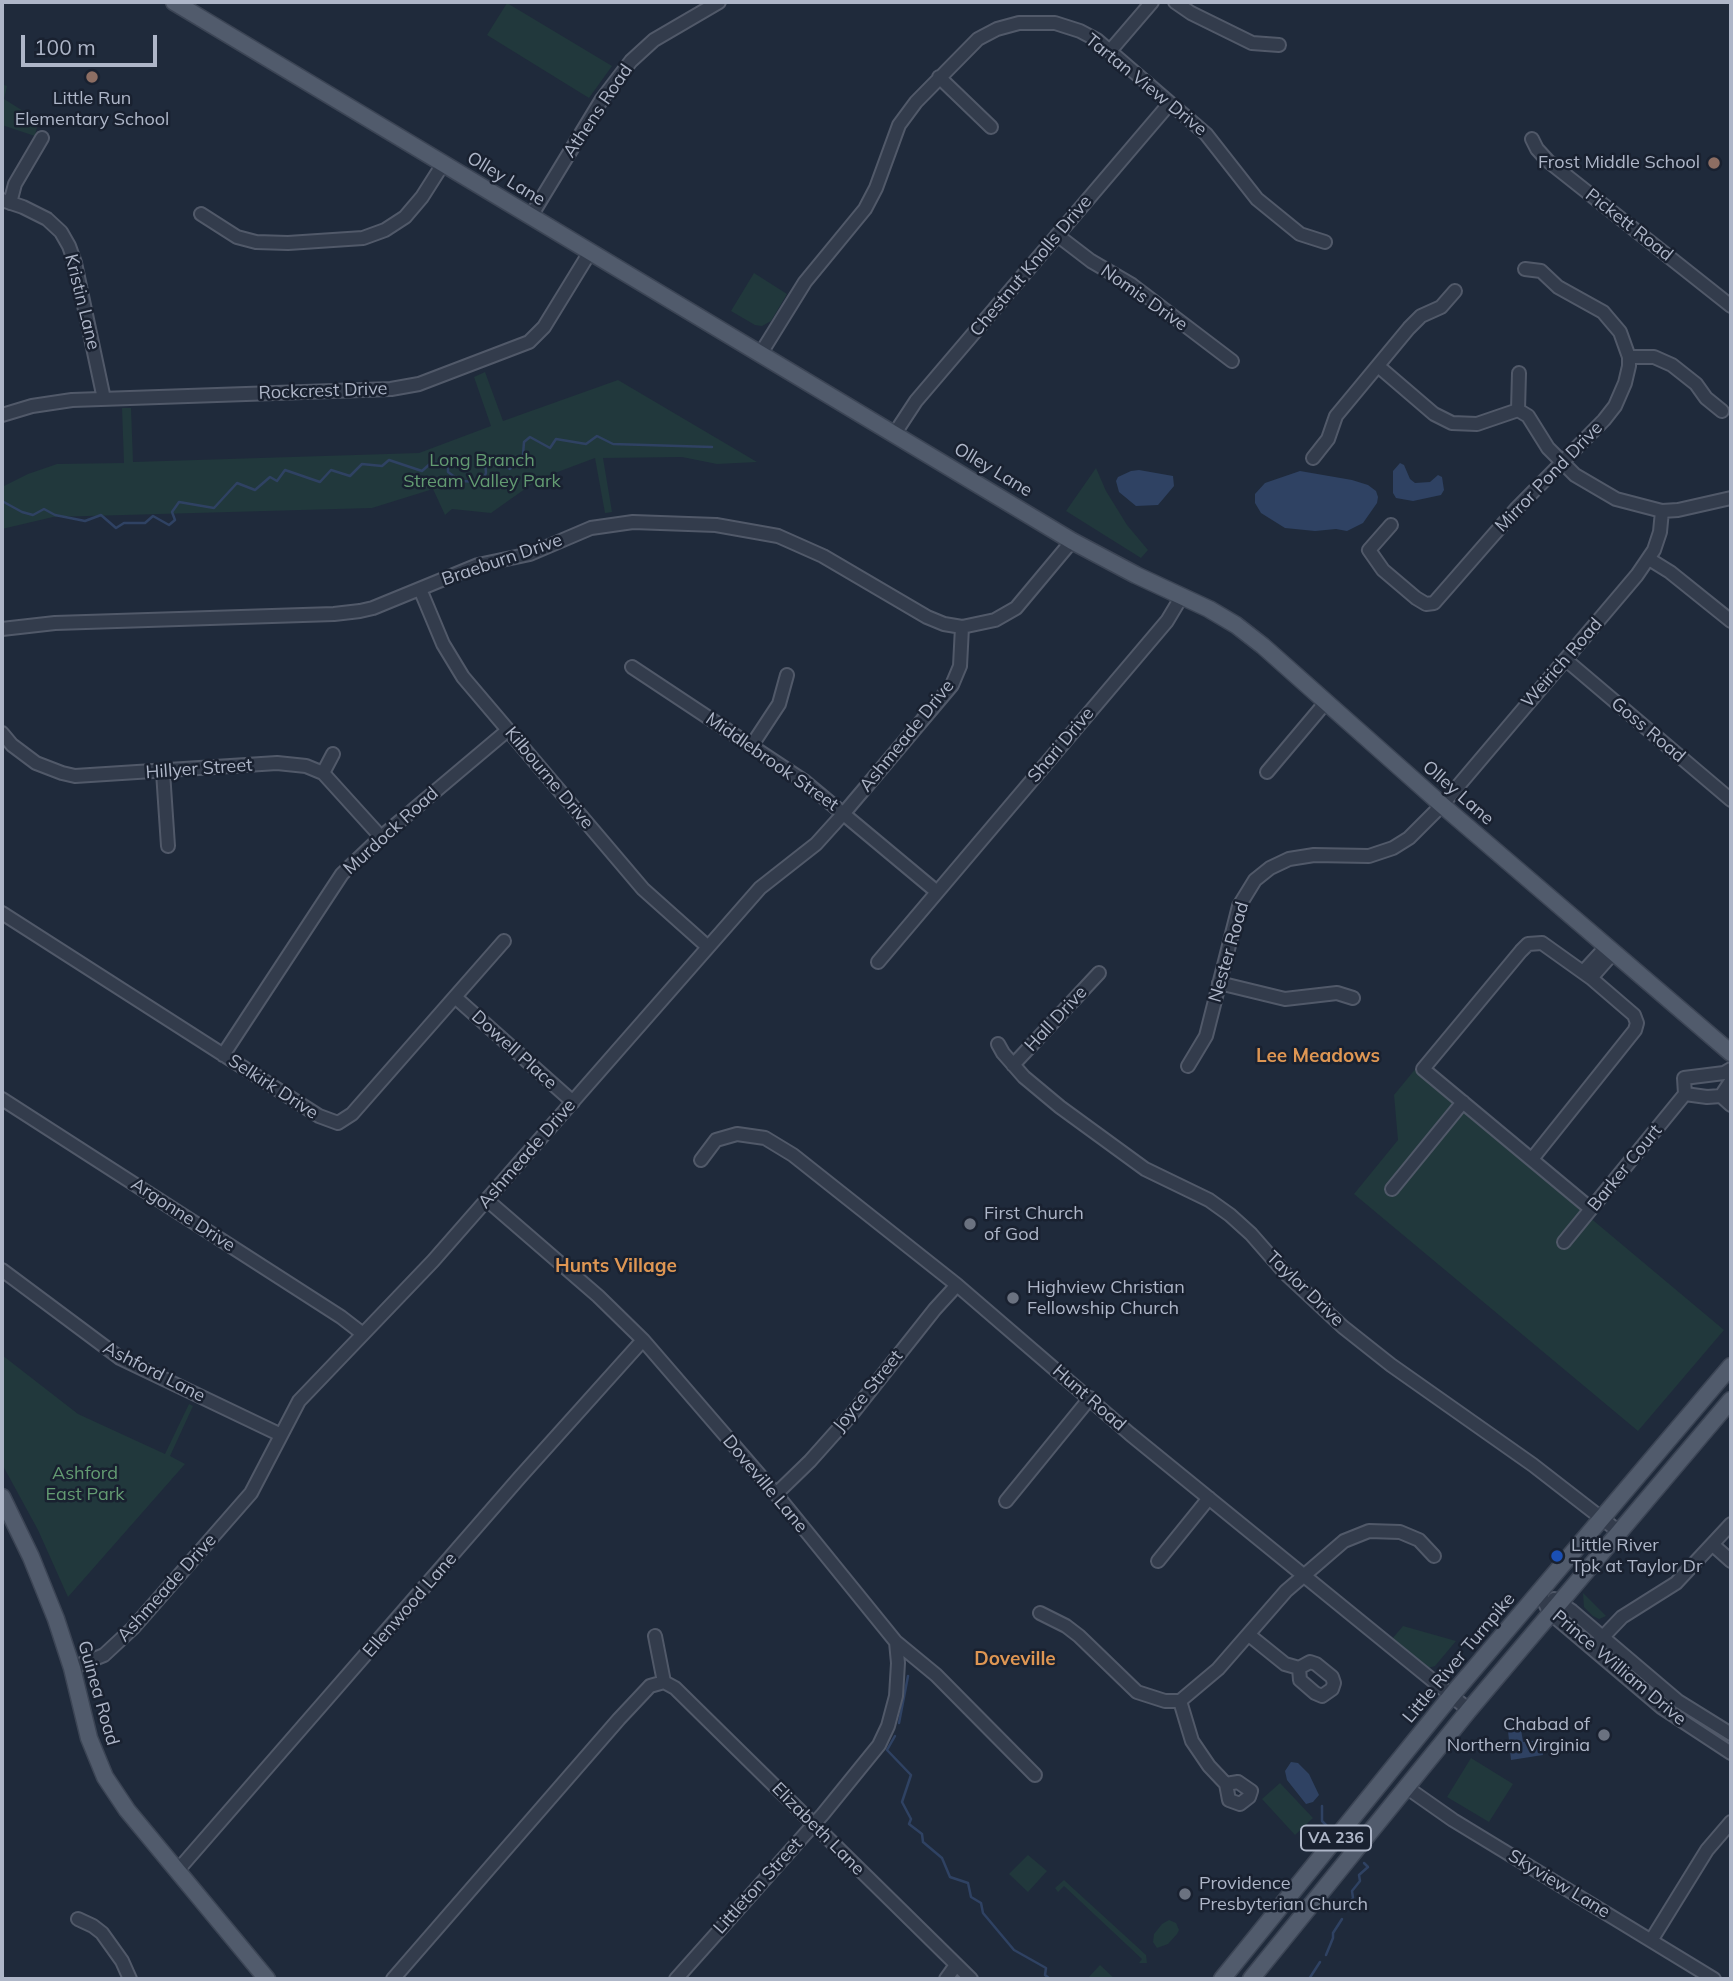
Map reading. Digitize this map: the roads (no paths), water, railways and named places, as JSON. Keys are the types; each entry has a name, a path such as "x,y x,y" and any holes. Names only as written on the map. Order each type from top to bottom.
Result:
{"main road":[{"name":"Olley Lane","path":"174,2 895,432 1072,541 1236,625 1731,1053"},
{"name":"Little River Turnpike","path":"1222,1979 1451,1696 1731,1366"},
{"name":"VA 236","path":"1251,1979 1469,1710 1731,1400"},
{"name":"Guinea Road","path":"2,1497 44,1586 72,1668 89,1738 106,1777 127,1810 267,1979"}],"street":[{"name":"Athens Road","path":"531,216 602,99 631,61 654,40 719,2"},
{"path":"1110,51 1152,2"},
{"path":"1175,2 1191,13 1252,43 1279,45"},
{"name":"Tartan View Drive","path":"761,353 805,282 865,209 876,188 899,125 916,102 978,39 1019,23 1043,22 1067,26 1097,40 1213,140 1257,199 1300,234 1325,242"},
{"path":"939,77 991,127"},
{"name":"Chestnut Knolls Drive","path":"895,432 916,401 1170,103"},
{"path":"6,201 43,138"},
{"name":"Pickett Road","path":"1532,139 1539,153 1548,161 1731,306"},
{"path":"201,214 237,237 256,242 288,243 363,238 386,230 405,217 422,197 443,164"},
{"name":"Kristin Lane","path":"6,201 47,219 61,232 69,246 104,399"},
{"name":"Nomis Drive","path":"1057,235 1091,261 1132,285 1232,360"},
{"name":"Rockcrest Drive","path":"2,414 53,402 391,389 419,384 529,342 544,327 590,252"},
{"path":"1525,269 1541,271 1558,287 1603,312 1620,332 1629,357 1654,358 1672,365 1696,384 1706,398 1722,411"},
{"path":"1313,458 1328,439 1336,416 1417,320 1441,307 1455,291"},
{"name":"Mirror Pond Drive","path":"1391,525 1369,550 1383,570 1416,598 1431,605 1517,508 1615,406 1625,383 1629,357"},
{"path":"1378,366 1434,414 1452,423 1477,424 1518,410 1528,416 1548,448 1575,474 1603,492 1629,503 1662,511 1731,498"},
{"path":"1518,410 1519,373"},
{"name":"Weirich Road","path":"1442,805 1649,559 1660,532 1662,511"},
{"name":"Braeburn Drive","path":"2,629 55,623 334,614 373,608 478,565 530,554 578,532 601,525 633,522 716,525 760,531 797,543 927,617 962,627 995,620 1016,608 1072,541"},
{"path":"1649,559 1670,572 1731,621"},
{"name":"Kilbourne Drive","path":"420,589 452,660 508,730 643,889 708,947"},
{"name":"Shari Drive","path":"878,962 1167,621 1182,596"},
{"name":"Ashmeade Drive","path":"72,1668 104,1655 133,1628 251,1493 299,1401 433,1261 760,888 816,844 844,813 952,685 960,666 962,627"},
{"name":"Goss Road","path":"1566,660 1731,800"},
{"name":"Middlebrook Street","path":"632,667 816,789 937,892"},
{"path":"752,745 779,704 787,675"},
{"path":"1268,772 1326,702"},
{"name":"Murdock Road","path":"223,1055 333,886 354,862 508,730"},
{"name":"Hillyer Street","path":"2,733 24,755 62,774 88,776 291,764 323,773"},
{"path":"333,754 323,773 380,837"},
{"path":"163,772 168,846"},
{"name":"Nester Road","path":"1188,1066 1206,1036 1239,906 1249,887 1262,873 1280,862 1298,857 1355,858 1385,852 1409,838 1442,805"},
{"name":"Selkirk Drive","path":"2,912 339,1129 504,941"},
{"path":"1532,1159 1635,1030 1637,1023 1634,1015 1587,975 1542,943 1528,944 1521,951 1423,1069 1591,1209"},
{"path":"1587,975 1611,949"},
{"name":"Hall Drive","path":"1013,1065 1099,973"},
{"path":"1219,983 1285,999 1338,993 1353,998"},
{"name":"Dowell Place","path":"455,998 573,1102"},
{"name":"Taylor Drive","path":"998,1044 1013,1065 1060,1107 1145,1169 1209,1200 1230,1215 1251,1234 1286,1274 1343,1327 1391,1365 1533,1465 1618,1531"},
{"name":"Barker Court","path":"1564,1241 1685,1094 1684,1078 1724,1073 1731,1069"},
{"path":"1721,1096 1731,1081"},
{"path":"1685,1094 1721,1096 1731,1105"},
{"name":"Argonne Drive","path":"2,1099 341,1317 363,1334"},
{"path":"1392,1189 1463,1102"},
{"name":"Hunt Road","path":"701,1160 711,1144 726,1135 749,1134 765,1138 793,1155 957,1285 1209,1498 1469,1710"},
{"name":"Doveville Lane","path":"487,1200 598,1296 643,1340 776,1494 896,1642 936,1675 1035,1775"},
{"name":"Ashford Lane","path":"2,1270 120,1358 281,1434"},
{"name":"Joyce Street","path":"776,1494 851,1415 957,1285"},
{"name":"Ellenwood Lane","path":"178,1870 520,1477 643,1340"},
{"path":"1006,1501 1090,1398"},
{"path":"1158,1561 1209,1498"},
{"path":"1592,1649 1622,1617 1676,1583 1731,1524"},
{"path":"1040,1613 1079,1636 1137,1692 1166,1701 1180,1701 1218,1670 1286,1591 1344,1541 1369,1531 1388,1530 1419,1540 1434,1556"},
{"path":"1713,1545 1731,1561"},
{"name":"Prince William Drive","path":"1539,1592 1592,1649 1661,1707 1731,1753"},
{"name":"Prince William Drive","path":"1555,1607 1602,1637 1678,1701 1731,1734"},
{"path":"1249,1634 1285,1664 1299,1668"},
{"path":"393,1979 619,1719 650,1686 664,1682 656,1636"},
{"name":"Littleton Street","path":"676,1979 867,1761 885,1734 896,1696 896,1642"},
{"name":"Elizabeth Lane","path":"664,1682 675,1688 971,1979"},
{"path":"1180,1701 1192,1741 1209,1766 1226,1784"},
{"name":"Skyview Lane","path":"1406,1787 1453,1820 1714,1979"},
{"path":"1651,1939 1707,1850 1731,1822"},
{"path":"78,1919 102,1933 122,1961 130,1979"},
{"path":"946,1979 956,1965"}],"water":[{"path":"1400,463 1415,483 1430,482 1438,475 1442,477 1444,490 1441,495 1413,501 1396,498 1393,493 1393,471"},
{"path":"1139,470 1173,476 1174,486 1158,505 1136,506 1119,492 1116,481 1118,477"},
{"path":"1300,471 1368,485 1376,491 1377,503 1363,523 1347,531 1285,528 1261,513 1255,503 1255,494 1265,483"},
{"path":"1521,1729 1523,1742 1541,1740 1543,1755 1511,1760 1508,1731"},
{"path":"1291,1762 1298,1763 1309,1774 1319,1795 1313,1802 1306,1804 1287,1780 1285,1771"}],"waterway":[{"path":"2,501 33,515 44,509 55,515 85,521 101,515 116,528 124,523 145,523 153,516 169,525 175,520 172,512 179,502 214,508 237,483 255,490 270,477 277,481 285,470 320,482 331,470 350,476 362,464 382,466 389,460 422,471 431,463 448,463 448,472 460,481 482,482 486,473 485,462 496,460 510,469 523,455 524,442 530,437 550,448 556,439 586,444 597,436 613,444 712,447"},
{"path":"899,1723 908,1676"},
{"path":"895,1736 887,1750 911,1775 902,1802 911,1819 909,1824 922,1834 923,1842 942,1858 950,1877 968,1883 971,1897 981,1903 983,1913 1014,1950 1046,1968 1045,1975 1050,1979"},
{"path":"1322,1806 1322,1821 1327,1826"},
{"path":"1347,1909 1353,1898 1352,1891 1360,1881 1359,1875 1368,1867 1364,1863"},
{"path":"1326,1955 1333,1933 1342,1919"},
{"path":"1309,1979 1320,1962"}],"place":[{"name":"Little Run Elementary School","path":"92,77"},
{"name":"Frost Middle School","path":"1714,163"},
{"name":"First Church of God","path":"970,1224"},
{"name":"Highview Christian Fellowship Church","path":"1013,1298"},
{"name":"Little River Tpk at Taylor Dr","path":"1557,1556"},
{"name":"Chabad of Northern Virginia","path":"1604,1735"},
{"name":"Providence Presbyterian Church","path":"1185,1894"}],"district":[{"name":"Lee Meadows","path":"1318,1056"},
{"name":"Hunts Village","path":"616,1266"},
{"name":"Doveville","path":"1015,1659"}],"park label":[{"name":"Long Branch Stream Valley Park","path":"482,471"},
{"name":"Ashford East Park","path":"85,1484"}]}
